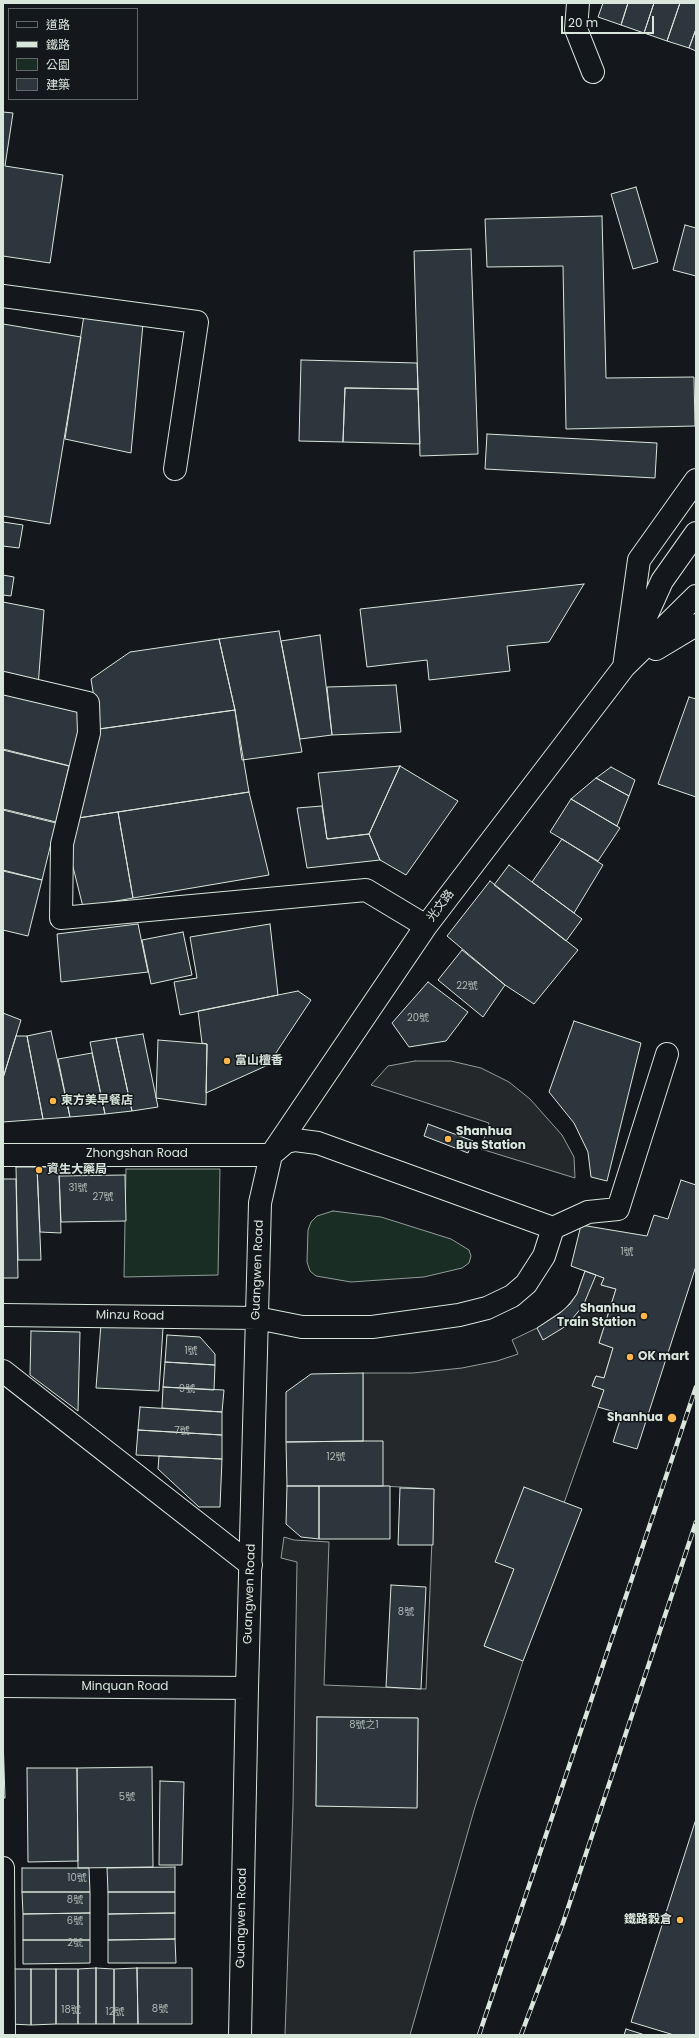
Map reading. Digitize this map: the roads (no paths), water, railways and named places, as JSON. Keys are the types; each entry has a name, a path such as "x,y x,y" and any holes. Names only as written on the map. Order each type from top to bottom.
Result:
{"street":[{"path":"578,3 576,29 593,72"},
{"path":"3,296 197,322 176,469"},
{"path":"624,668 639,560 696,480"},
{"path":"624,668 662,581 696,533"},
{"path":"624,668 694,599"},
{"path":"624,668 696,625"},
{"name":"光文路","path":"271,1154 426,926 624,668"},
{"path":"3,682 88,703 89,733 62,844 61,918 366,890 426,926"},
{"path":"271,1154 286,1142 295,1140 318,1143 553,1228 588,1212 618,1209 667,1054"},
{"name":"Zhongshan Road","path":"3,1155 271,1154"},
{"name":"Guangwen Road","path":"240,2035 247,1688 260,1203 271,1154"},
{"name":"Minzu Road","path":"3,1315 257,1318 302,1327 372,1327 458,1315 487,1308 512,1296 526,1284 544,1256 553,1228"},
{"path":"3,1371 251,1565"},
{"name":"Minquan Road","path":"3,1686 247,1688"},
{"path":"3,1868 4,2035"}],"railway":[{"path":"479,2035 696,1387"},
{"path":"521,2035 563,1923 696,1522"}],"place":[{"name":"富山檀香","path":"227,1061"},
{"name":"東方美早餐店","path":"53,1101"},
{"name":"Shanhua Bus Station","path":"448,1139"},
{"name":"資生大藥局","path":"39,1170"},
{"name":"Shanhua Train Station","path":"644,1316"},
{"name":"OK mart","path":"630,1357"},
{"name":"Shanhua","path":"672,1418"},
{"name":"鐵路穀倉","path":"680,1920"}]}
